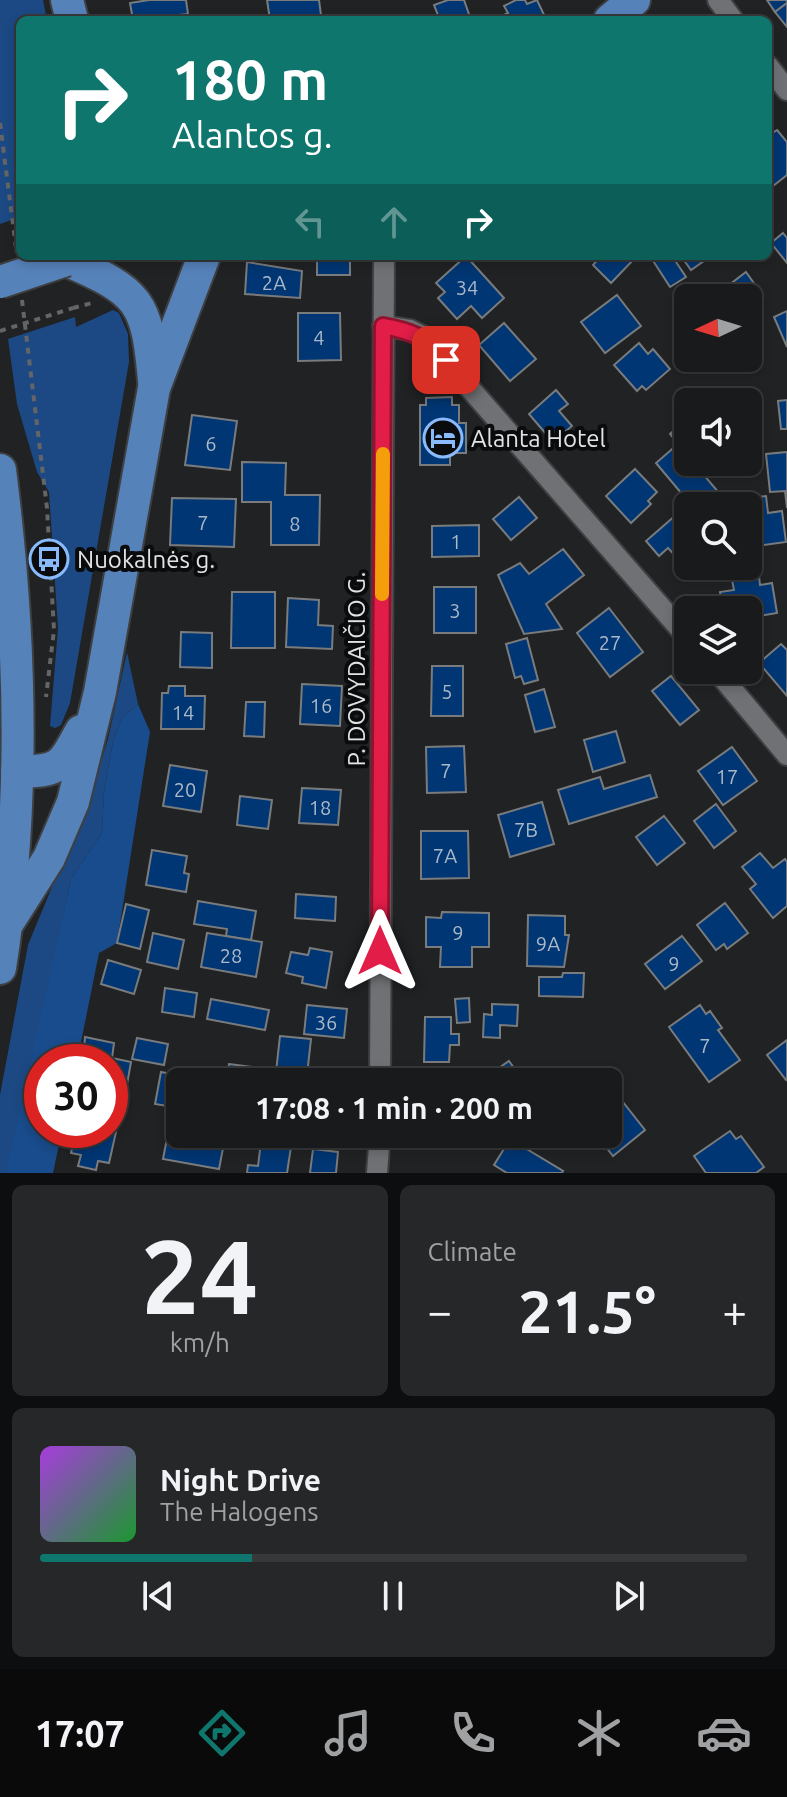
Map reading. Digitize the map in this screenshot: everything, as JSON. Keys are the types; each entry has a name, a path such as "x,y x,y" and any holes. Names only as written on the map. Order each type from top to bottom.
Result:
{"main road":[{"path":"615,16 634,0"},
{"path":"0,282 66,260"},
{"path":"75,260 131,293 143,312 151,342 154,388"},
{"path":"7,924 49,858 73,802 100,692 154,388 202,260"},
{"path":"0,470 14,581 17,772 7,924 0,968"},
{"path":"17,772 48,772 63,765 100,692"}],"street":[{"path":"772,71 787,90"},
{"name":"P. DOVYDAIČIO G.","path":"380,1068 384,260"},
{"path":"383,326 410,330 426,338 674,622"},
{"path":"728,684 787,755"},
{"path":"380,1148 381,1172"}],"path":[{"path":"0,331 73,308"},
{"path":"32,388 47,508 54,630 45,709"}],"shaded area":[{"path":"0,0 43,0 46,16 16,16 16,218 0,224"},
{"path":"113,310 119,313 128,334 129,362 70,703 61,725 55,728 50,726 58,628 49,492 37,472 17,404 8,339 75,317 76,327"},
{"path":"127,652 138,704 122,718 113,742 104,792 102,833 71,879 36,1044 24,1044 24,1098 6,1173 0,1173 0,1095 28,945 92,790 108,739"},
{"path":"138,704 150,732 117,943 99,953 81,1044 35,1044 71,879 102,833 104,792 113,742 122,718"},
{"path":"24,1092 24,1148 58,1148 53,1173 6,1173"}],"building":[{"path":"186,0 188,14 132,16 130,3"},
{"path":"267,0 319,0 321,15 269,16"},
{"path":"448,0 464,0 470,16 438,16 434,5"},
{"path":"516,0 525,0 527,4 537,0 545,16 502,16 508,13 504,6"},
{"path":"767,0 787,0 787,3 775,12"},
{"path":"787,3 787,27 775,12"},
{"path":"777,130 787,142 787,175 772,187 772,133"},
{"path":"783,233 787,238 787,263 772,244"},
{"path":"317,260 350,260 350,275 317,275"},
{"path":"462,260 470,260 504,298 482,318 471,306 457,319 438,298 445,292 436,283"},
{"path":"597,260 633,260 611,283 593,265"},
{"path":"653,260 675,260 686,277 670,287"},
{"path":"684,260 705,260 691,270"},
{"path":"247,262 302,271 300,298 245,294"},
{"path":"746,272 754,284 730,284"},
{"path":"617,295 641,326 605,353 581,322"},
{"path":"787,311 787,347 774,317"},
{"path":"298,313 340,313 341,360 298,361"},
{"path":"504,323 536,359 510,381 479,345"},
{"path":"639,343 648,354 653,349 670,369 646,390 642,386 637,391 614,365"},
{"path":"556,390 568,404 559,411 572,426 553,442 529,414"},
{"name":"Alanta Hotel","path":"452,397 452,405 459,405 459,423 466,423 466,453 450,453 450,465 420,465 420,405 426,405 426,398"},
{"path":"787,400 787,429 781,429 778,401"},
{"path":"192,415 237,421 230,470 185,465"},
{"path":"674,447 674,476 705,476 718,492 680,492 656,463"},
{"path":"787,452 787,508 785,491 770,492 766,454"},
{"path":"242,462 286,463 285,495 320,495 319,545 271,545 271,502 242,502"},
{"path":"635,469 657,492 648,501 651,504 631,523 606,496"},
{"path":"766,496 768,513 782,511 786,542 762,545 762,497"},
{"path":"519,497 537,518 511,540 493,519"},
{"path":"172,498 236,499 234,547 170,545"},
{"path":"674,517 674,554 668,548 659,556 646,541"},
{"path":"479,525 479,556 432,557 432,526"},
{"path":"563,549 584,575 546,604 562,629 524,634 498,575 520,563 529,574"},
{"path":"732,580 759,580 760,585 772,583 777,613 762,616 762,596 721,596 720,592 734,590"},
{"path":"434,587 476,587 476,633 434,633"},
{"path":"232,592 275,592 275,648 231,648"},
{"path":"288,598 319,600 318,625 333,626 332,649 286,647"},
{"path":"609,608 643,652 610,677 577,633"},
{"path":"181,632 212,633 212,668 180,667"},
{"path":"527,638 538,680 524,684 521,676 515,678 506,644"},
{"path":"781,644 787,650 787,696 762,667 762,660"},
{"path":"432,666 463,666 463,716 431,716"},
{"path":"671,676 674,684 678,684 699,710 680,725 652,691"},
{"path":"302,684 342,686 340,726 300,724"},
{"path":"169,686 185,686 185,696 205,696 204,729 161,729 162,693 168,693"},
{"path":"544,689 555,727 535,732 525,695"},
{"path":"246,702 265,702 264,737 244,736"},
{"path":"616,731 625,762 593,772 584,740"},
{"path":"464,746 466,792 427,793 426,747"},
{"path":"732,747 757,781 723,805 698,771"},
{"path":"170,765 207,771 201,812 163,806"},
{"path":"650,775 657,797 569,824 558,790 600,777 604,789"},
{"path":"302,788 341,790 338,825 299,823"},
{"path":"240,796 272,800 268,829 237,825"},
{"path":"542,802 554,844 510,857 498,815"},
{"path":"716,804 736,831 714,848 694,821"},
{"path":"664,816 685,843 657,865 636,837"},
{"path":"421,831 468,831 469,878 421,879"},
{"path":"152,850 187,856 184,873 189,874 186,892 146,885"},
{"path":"760,853 773,868 785,859 787,862 787,906 773,918 750,889 756,884 742,867"},
{"path":"296,894 336,897 335,921 295,918"},
{"path":"198,901 256,911 251,940 226,936 227,929 194,924"},
{"path":"725,903 748,933 727,949 724,944 716,950 697,925"},
{"path":"126,904 149,910 140,949 117,943"},
{"path":"442,912 489,913 489,947 472,947 472,967 440,967 441,947 426,947 426,917 441,918"},
{"path":"528,915 565,916 565,935 569,935 564,967 527,966"},
{"path":"153,933 184,940 178,969 147,962"},
{"path":"207,933 262,942 256,977 201,967"},
{"path":"682,936 702,961 665,989 645,964"},
{"path":"310,948 332,952 326,988 302,983 303,977 286,973 291,952 308,955"},
{"path":"108,960 141,970 134,994 101,984"},
{"path":"563,973 584,973 583,997 539,996 539,977 562,977"},
{"path":"165,988 197,993 194,1017 162,1012"},
{"path":"469,998 470,1022 457,1023 455,999"},
{"path":"211,999 269,1010 265,1030 207,1019"},
{"path":"492,1004 518,1005 517,1026 500,1025 500,1038 483,1037 484,1014 492,1015"},
{"path":"307,1005 347,1009 344,1038 304,1034"},
{"path":"700,1005 706,1014 710,1011 722,1028 718,1030 740,1060 709,1082 669,1027"},
{"path":"425,1017 451,1017 451,1034 459,1034 459,1045 450,1045 449,1062 424,1062"},
{"path":"280,1036 311,1039 308,1068 276,1068"},
{"path":"85,1037 114,1043 114,1044 84,1044"},
{"path":"137,1038 168,1044 164,1065 132,1059"},
{"path":"787,1040 787,1079 786,1080 767,1055"},
{"path":"509,1061 514,1068 499,1068"},
{"path":"229,1064 260,1068 229,1068"},
{"path":"161,1072 166,1073 166,1106 155,1104"},
{"path":"622,1101 645,1130 613,1156 607,1148 622,1148"},
{"path":"730,1131 736,1139 741,1136 764,1167 756,1173 706,1173 694,1156"},
{"path":"166,1144 166,1148 223,1148 219,1169 163,1159"},
{"path":"72,1148 112,1148 109,1163 98,1161 96,1170 78,1166 81,1155 71,1153"},
{"path":"260,1148 291,1148 287,1173 247,1173 248,1165 258,1166"},
{"path":"504,1148 525,1148 563,1171 507,1173 494,1165"},
{"path":"313,1149 338,1152 336,1173 310,1173"}],"slow traffic":[{"path":"382,594 383,454"}],"place":[{"name":"Alanta Hotel","path":"443,438"},
{"name":"Nuokalnės g.","path":"49,559"}],"route":[{"path":"380,951 383,326 410,330 426,338 446,360"}]}
